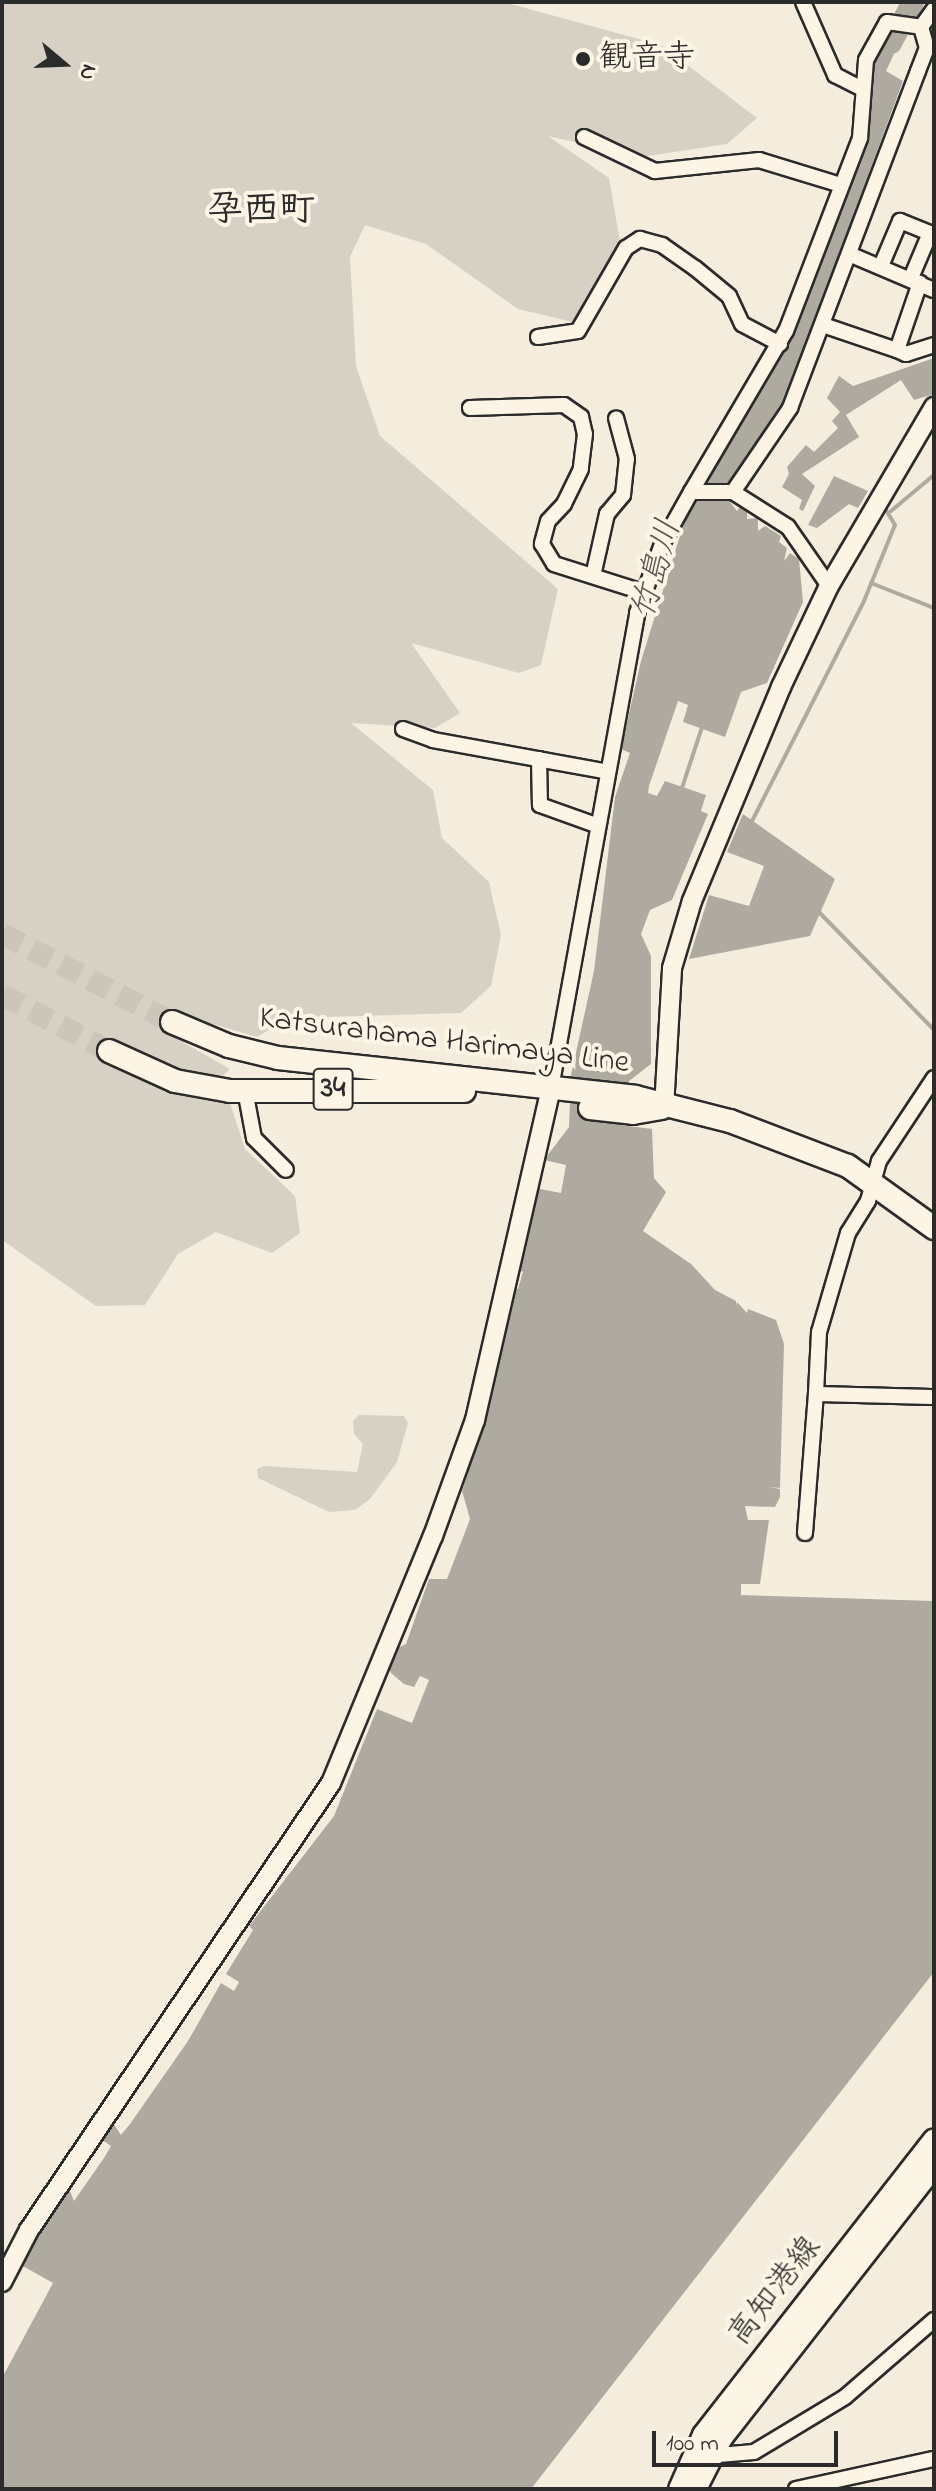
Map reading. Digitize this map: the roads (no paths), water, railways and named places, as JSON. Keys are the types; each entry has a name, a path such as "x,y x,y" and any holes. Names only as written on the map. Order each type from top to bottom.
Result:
{"main road":[{"name":"Katsurahama Harimaya Line","path":"172,1022 229,1046 278,1058 664,1108 764,1131 819,1152 873,1182 934,1228"},
{"name":"Katsurahama Harimaya Line","path":"109,1051 175,1081 245,1090 439,1088 557,1096"},
{"name":"高知港線","path":"679,2489 934,2139"},
{"name":"高知港線","path":"696,2489 701,2455 934,2167"}],"street":[{"path":"803,2 835,75 862,89"},
{"path":"2,2282 29,2230 331,1783 433,1536 475,1420 557,1096 604,771 643,592 662,544 780,344 860,138 866,60 891,23 916,25 934,9"},
{"path":"731,492 787,415 823,325 930,50 916,25"},
{"path":"584,137 655,171 759,160 841,185"},
{"path":"881,266 900,221 930,233 922,284 897,350"},
{"path":"538,337 578,331 626,248 640,239 662,245 695,268 729,296 742,324 780,344"},
{"path":"849,254 922,284"},
{"path":"823,325 906,354 934,345"},
{"path":"470,408 564,405 581,417 581,469 564,504 548,521 542,544 554,564 643,592"},
{"path":"664,1108 672,968 683,925 781,687 829,586 933,408"},
{"path":"593,576 607,514 623,495 627,459 616,418"},
{"path":"693,492 731,492 788,527 829,586"},
{"path":"403,729 433,740 604,771"},
{"path":"539,759 540,805 596,825"},
{"path":"805,1533 819,1332 848,1233 873,1182 879,1161 934,1078"},
{"path":"245,1090 254,1138 286,1170"},
{"path":"816,1394 934,1397"},
{"path":"701,2455 754,2452 866,2381 934,2320"},
{"path":"796,2489 934,2459"}],"waterway":[{"name":"竹島川","path":"891,43 913,2"},
{"name":"竹島川","path":"908,11 915,15"},
{"path":"891,511 934,475"},
{"path":"750,825 864,601 895,525 886,510"},
{"path":"871,583 934,608"},
{"path":"681,791 703,724"},
{"path":"816,909 934,1030"}],"tunnel":[{"path":"2,934 172,1022"},
{"path":"2,995 109,1051"}],"place":[{"name":"観音寺","path":"583,59"}],"district":[{"name":"孕西町","path":"261,212"}]}
